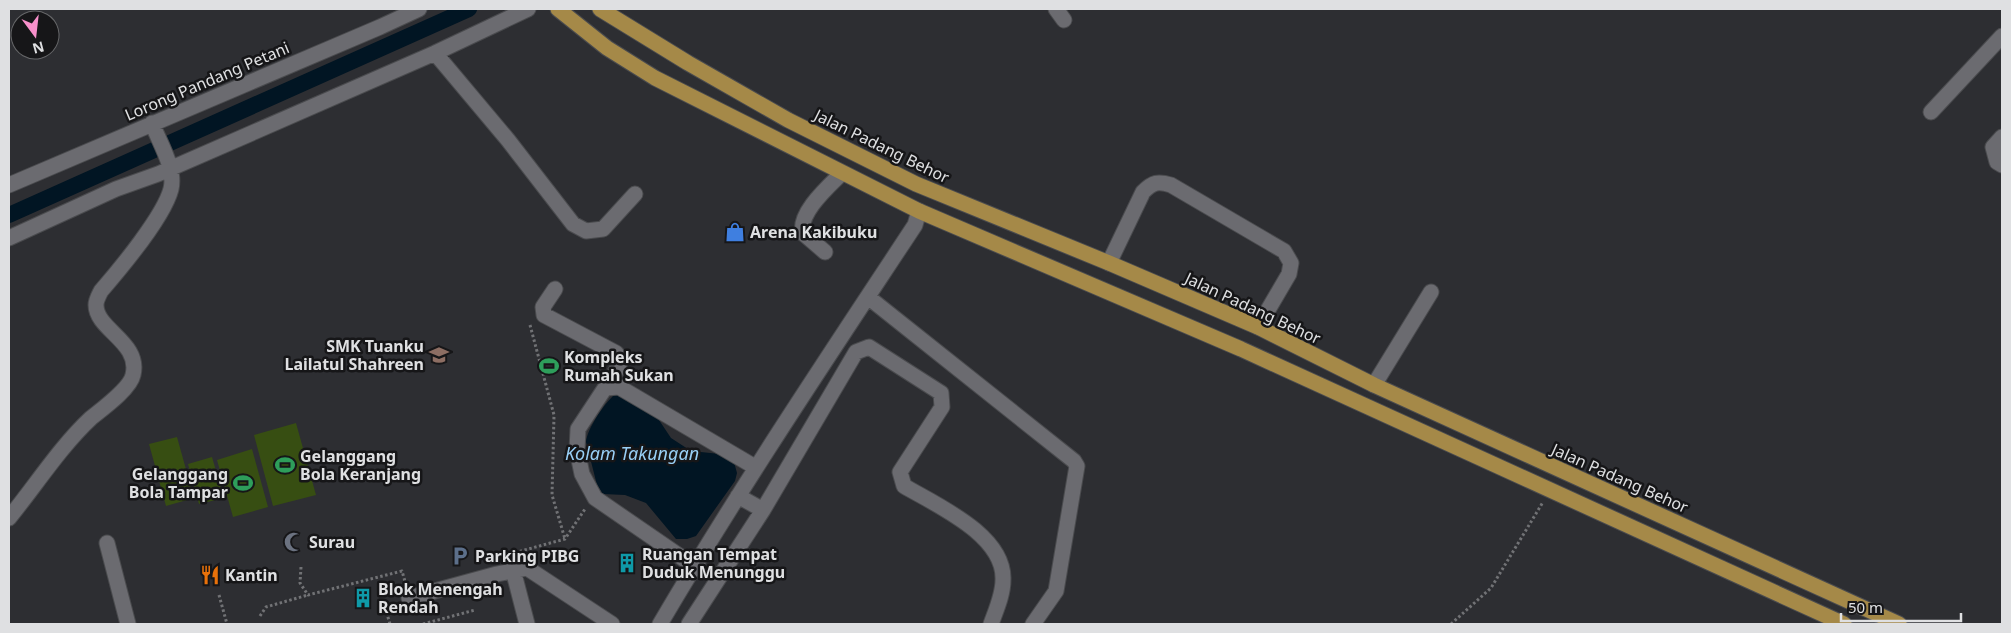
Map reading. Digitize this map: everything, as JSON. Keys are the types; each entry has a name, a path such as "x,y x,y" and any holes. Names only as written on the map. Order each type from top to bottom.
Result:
{"main road":[{"path":"558,9 607,48 655,78 919,211 1241,350 1844,624"},
{"name":"Jalan Padang Behor","path":"600,9 688,63 788,120 916,184 1109,263 1258,328 1374,385 1899,624"},
{"path":"916,184 922,195 919,211"}],"street":[{"name":"Lorong Pandang Petani","path":"9,185 153,126 380,28 419,9"},
{"path":"9,238 116,188 435,53 528,9"},
{"path":"1931,112 2002,36"},
{"path":"435,53 508,140 573,224 586,231 603,229 635,194"},
{"path":"9,518 66,444 124,389 133,377 134,364 132,354 97,312 95,303 156,218 171,189 169,166 153,126"},
{"path":"1998,142 1997,162 2002,165"},
{"path":"825,252 803,233 802,220 818,197 842,173"},
{"path":"1109,263 1143,192 1151,184 1161,181 1171,185 1284,251 1291,263 1289,274 1258,328"},
{"path":"660,624 755,467 915,225 919,211"},
{"path":"554,288 543,307 544,315 616,353 621,359 618,368 578,429 577,450 582,474 595,498 694,566"},
{"path":"1374,385 1430,292"},
{"path":"868,298 1074,460 1077,466 1059,581 1056,591 1033,624"},
{"path":"689,624 763,510 856,352 869,347 941,393 942,407 900,472 900,480 904,486 971,527 985,538 994,550 1001,564 1004,578 991,624"},
{"path":"605,388 619,387 755,467"},
{"path":"738,496 763,510"},
{"path":"107,542 128,624"},
{"path":"409,598 513,570 527,568 612,624"},
{"path":"513,570 527,624"}],"path":[{"path":"530,325 554,416 552,495 565,539"},
{"path":"1451,624 1491,588 1550,491"},
{"path":"301,567 300,583 308,595"},
{"path":"260,616 266,607 402,571 412,607 387,614 390,624"},
{"path":"220,595 227,624"},
{"path":"423,624 475,610"}],"green space":[{"name":"Gelanggang Bola Keranjang","path":"296,423 316,495 273,506 254,435"},
{"path":"177,437 194,498 166,506 149,444"},
{"name":"Gelanggang Bola Tampar","path":"252,449 268,507 233,517 217,460"},
{"path":"212,457 224,498 199,504 188,464"}],"water":[{"name":"Kolam Takungan","path":"617,393 653,411 671,438 691,451 720,454 734,462 737,473 735,481 696,536 687,539 676,539 646,503 625,495 603,494 597,485 586,442 587,436 603,408"}],"waterway":[{"path":"9,215 469,9"}],"place":[{"name":"Arena Kakibuku","path":"735,232"},
{"name":"SMK Tuanku Lailatul Shahreen","path":"439,355"},
{"name":"Kompleks Rumah Sukan","path":"549,366"},
{"name":"Gelanggang Bola Keranjang","path":"285,465"},
{"name":"Gelanggang Bola Tampar","path":"243,483"},
{"name":"Surau","path":"294,542"},
{"name":"Parking PIBG","path":"460,556"},
{"name":"Ruangan Tempat Duduk Menunggu","path":"627,563"},
{"name":"Kantin","path":"210,575"},
{"name":"Blok Menengah Rendah","path":"363,598"}]}
